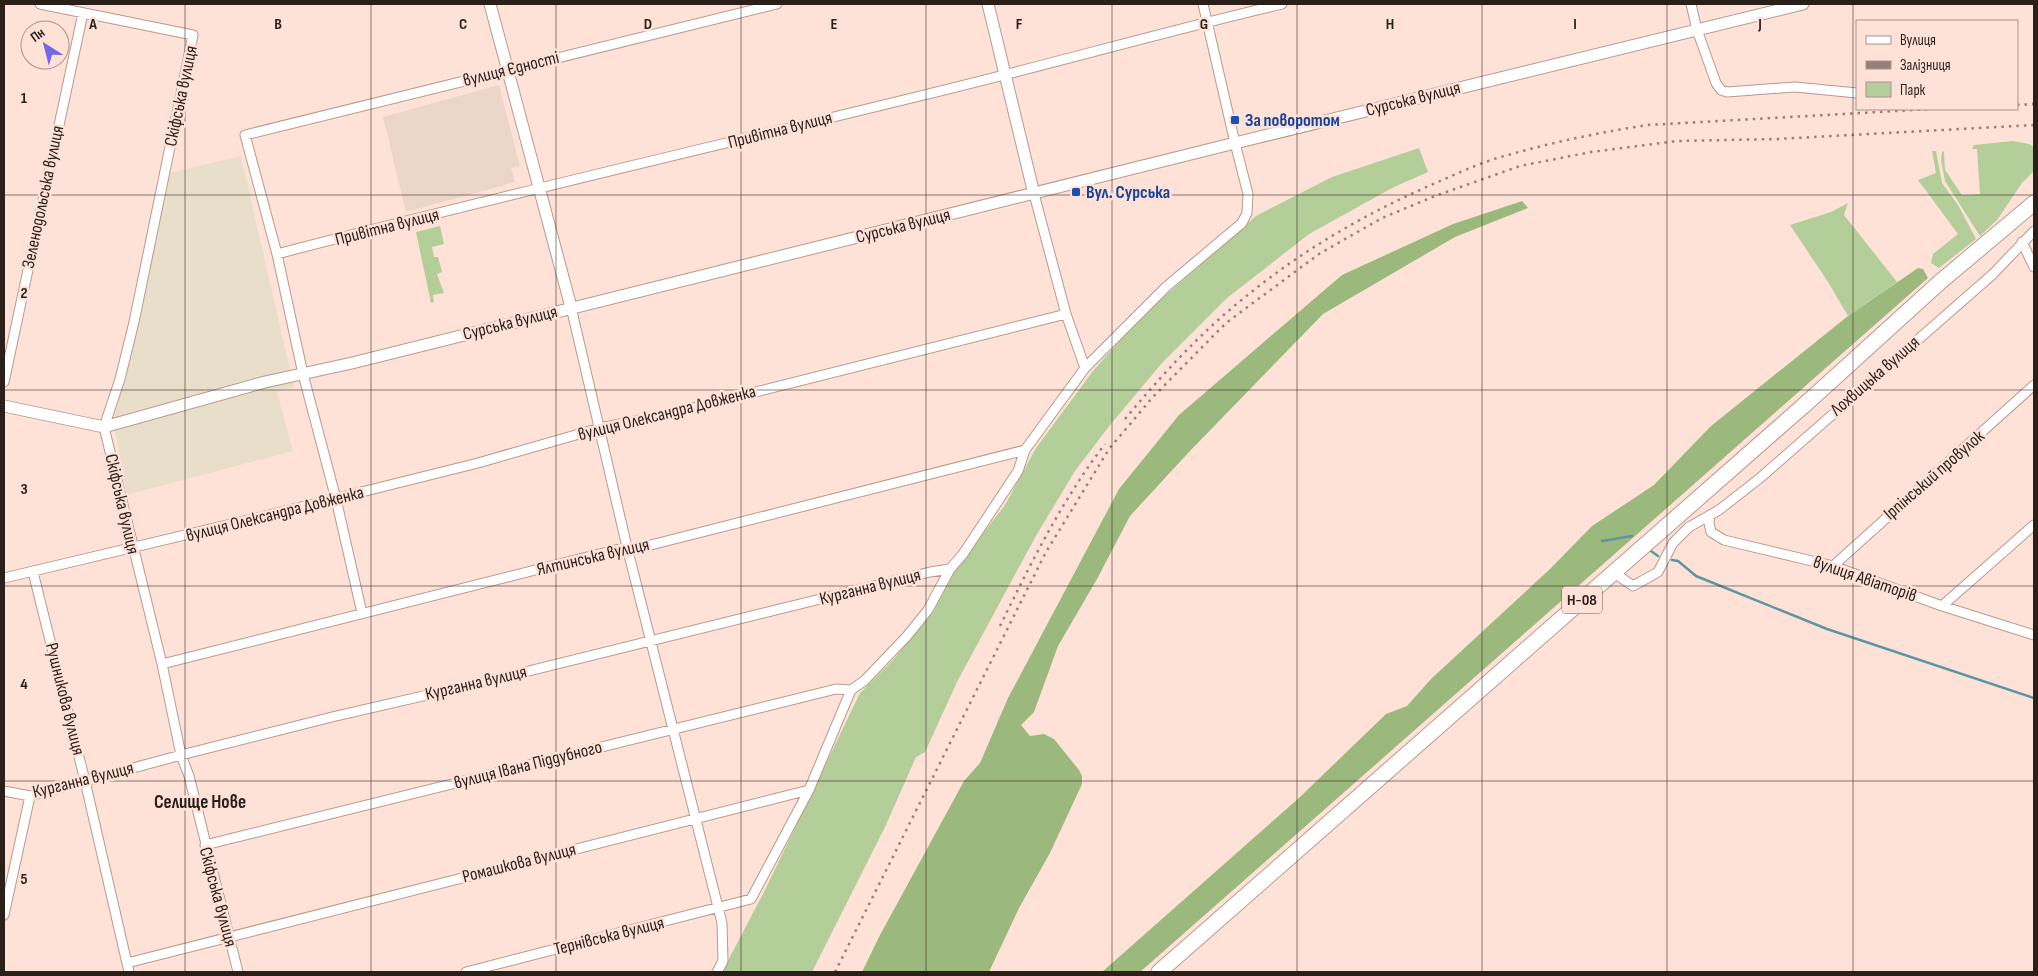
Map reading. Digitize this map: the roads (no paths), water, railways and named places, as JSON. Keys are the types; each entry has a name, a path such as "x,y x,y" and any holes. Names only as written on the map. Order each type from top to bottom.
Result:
{"main road":[{"name":"Н-08","path":"1159,972 2004,227 2034,203"}],"street":[{"path":"40,4 83,13"},
{"path":"490,4 572,307 627,547 674,728 694,819 722,923 723,961 717,972"},
{"name":"вулиця Єдності","path":"277,254 245,134 777,4"},
{"path":"988,4 1034,194 1066,314 1085,368"},
{"path":"809,790 851,690 864,681 913,629 928,610 950,569 963,554 1018,471 1025,450 1085,368 1167,286 1242,223 1248,213 1248,194 1234,143 1203,4"},
{"name":"Привітна вулиця","path":"277,254 413,218 539,190 1282,4"},
{"path":"1691,4 1697,30 1716,83 1721,90 1727,92 1795,87 1856,93"},
{"name":"Сурська вулиця","path":"4,406 104,427 197,400 1803,4"},
{"name":"Скіфська вулиця","path":"83,13 193,35 134,322 120,379 104,427 132,549 162,664 181,755 189,776 238,972"},
{"name":"Зеленодольська вулиця","path":"4,382 83,13"},
{"name":"Лохвицька вулиця","path":"1614,572 1633,586 1658,572 1673,543 1689,527 1710,515 1760,478 1994,274 2034,231"},
{"path":"2022,242 2034,266"},
{"path":"277,254 303,374 336,498 362,613"},
{"name":"вулиця Олександра Довженка","path":"4,578 132,549 478,463 600,428 660,416 1066,314"},
{"name":"Ірпінський провулок","path":"1833,566 2034,385"},
{"name":"Ялтинська вулиця","path":"162,664 627,547 639,548 1025,450"},
{"name":"вулиця Авіаторів","path":"1710,515 1711,532 1724,540 1833,566 1942,606 2034,634"},
{"path":"1942,606 2034,524"},
{"name":"Курганна вулиця","path":"4,791 30,796 332,716 652,641 930,572 950,569"},
{"name":"Рушникова вулиця","path":"33,572 85,781 128,968"},
{"name":"вулиця Івана Піддубного","path":"205,845 836,689 851,690"},
{"name":"Ромашкова вулиця","path":"128,968 229,937 809,790"},
{"name":"Тернівська вулиця","path":"466,972 751,899 809,790"},
{"path":"4,915 30,796"}],"waterway":[{"path":"1602,541 1632,536"},
{"path":"1651,551 1658,556"},
{"path":"1672,560 1678,561 1696,576 1827,629 2034,698"}],"railway":[{"path":"2018,105 2034,104"},
{"path":"1125,419 1197,340 1228,311 1288,265 1333,235 1381,209 1478,165 1508,155 1560,142 1648,125 1914,110"},
{"path":"835,972 1046,552 1109,449 1152,398 1226,323 1319,254 1382,218 1435,196 1520,166 1591,152 1677,141 1777,139 2034,125"},
{"path":"1000,626 1061,510 1089,465 1105,444"}],"place":[{"name":"За поворотом","path":"1235,120"},
{"name":"Вул. Сурська","path":"1076,192"}],"district":[{"name":"Селище Нове","path":"200,802"}]}
